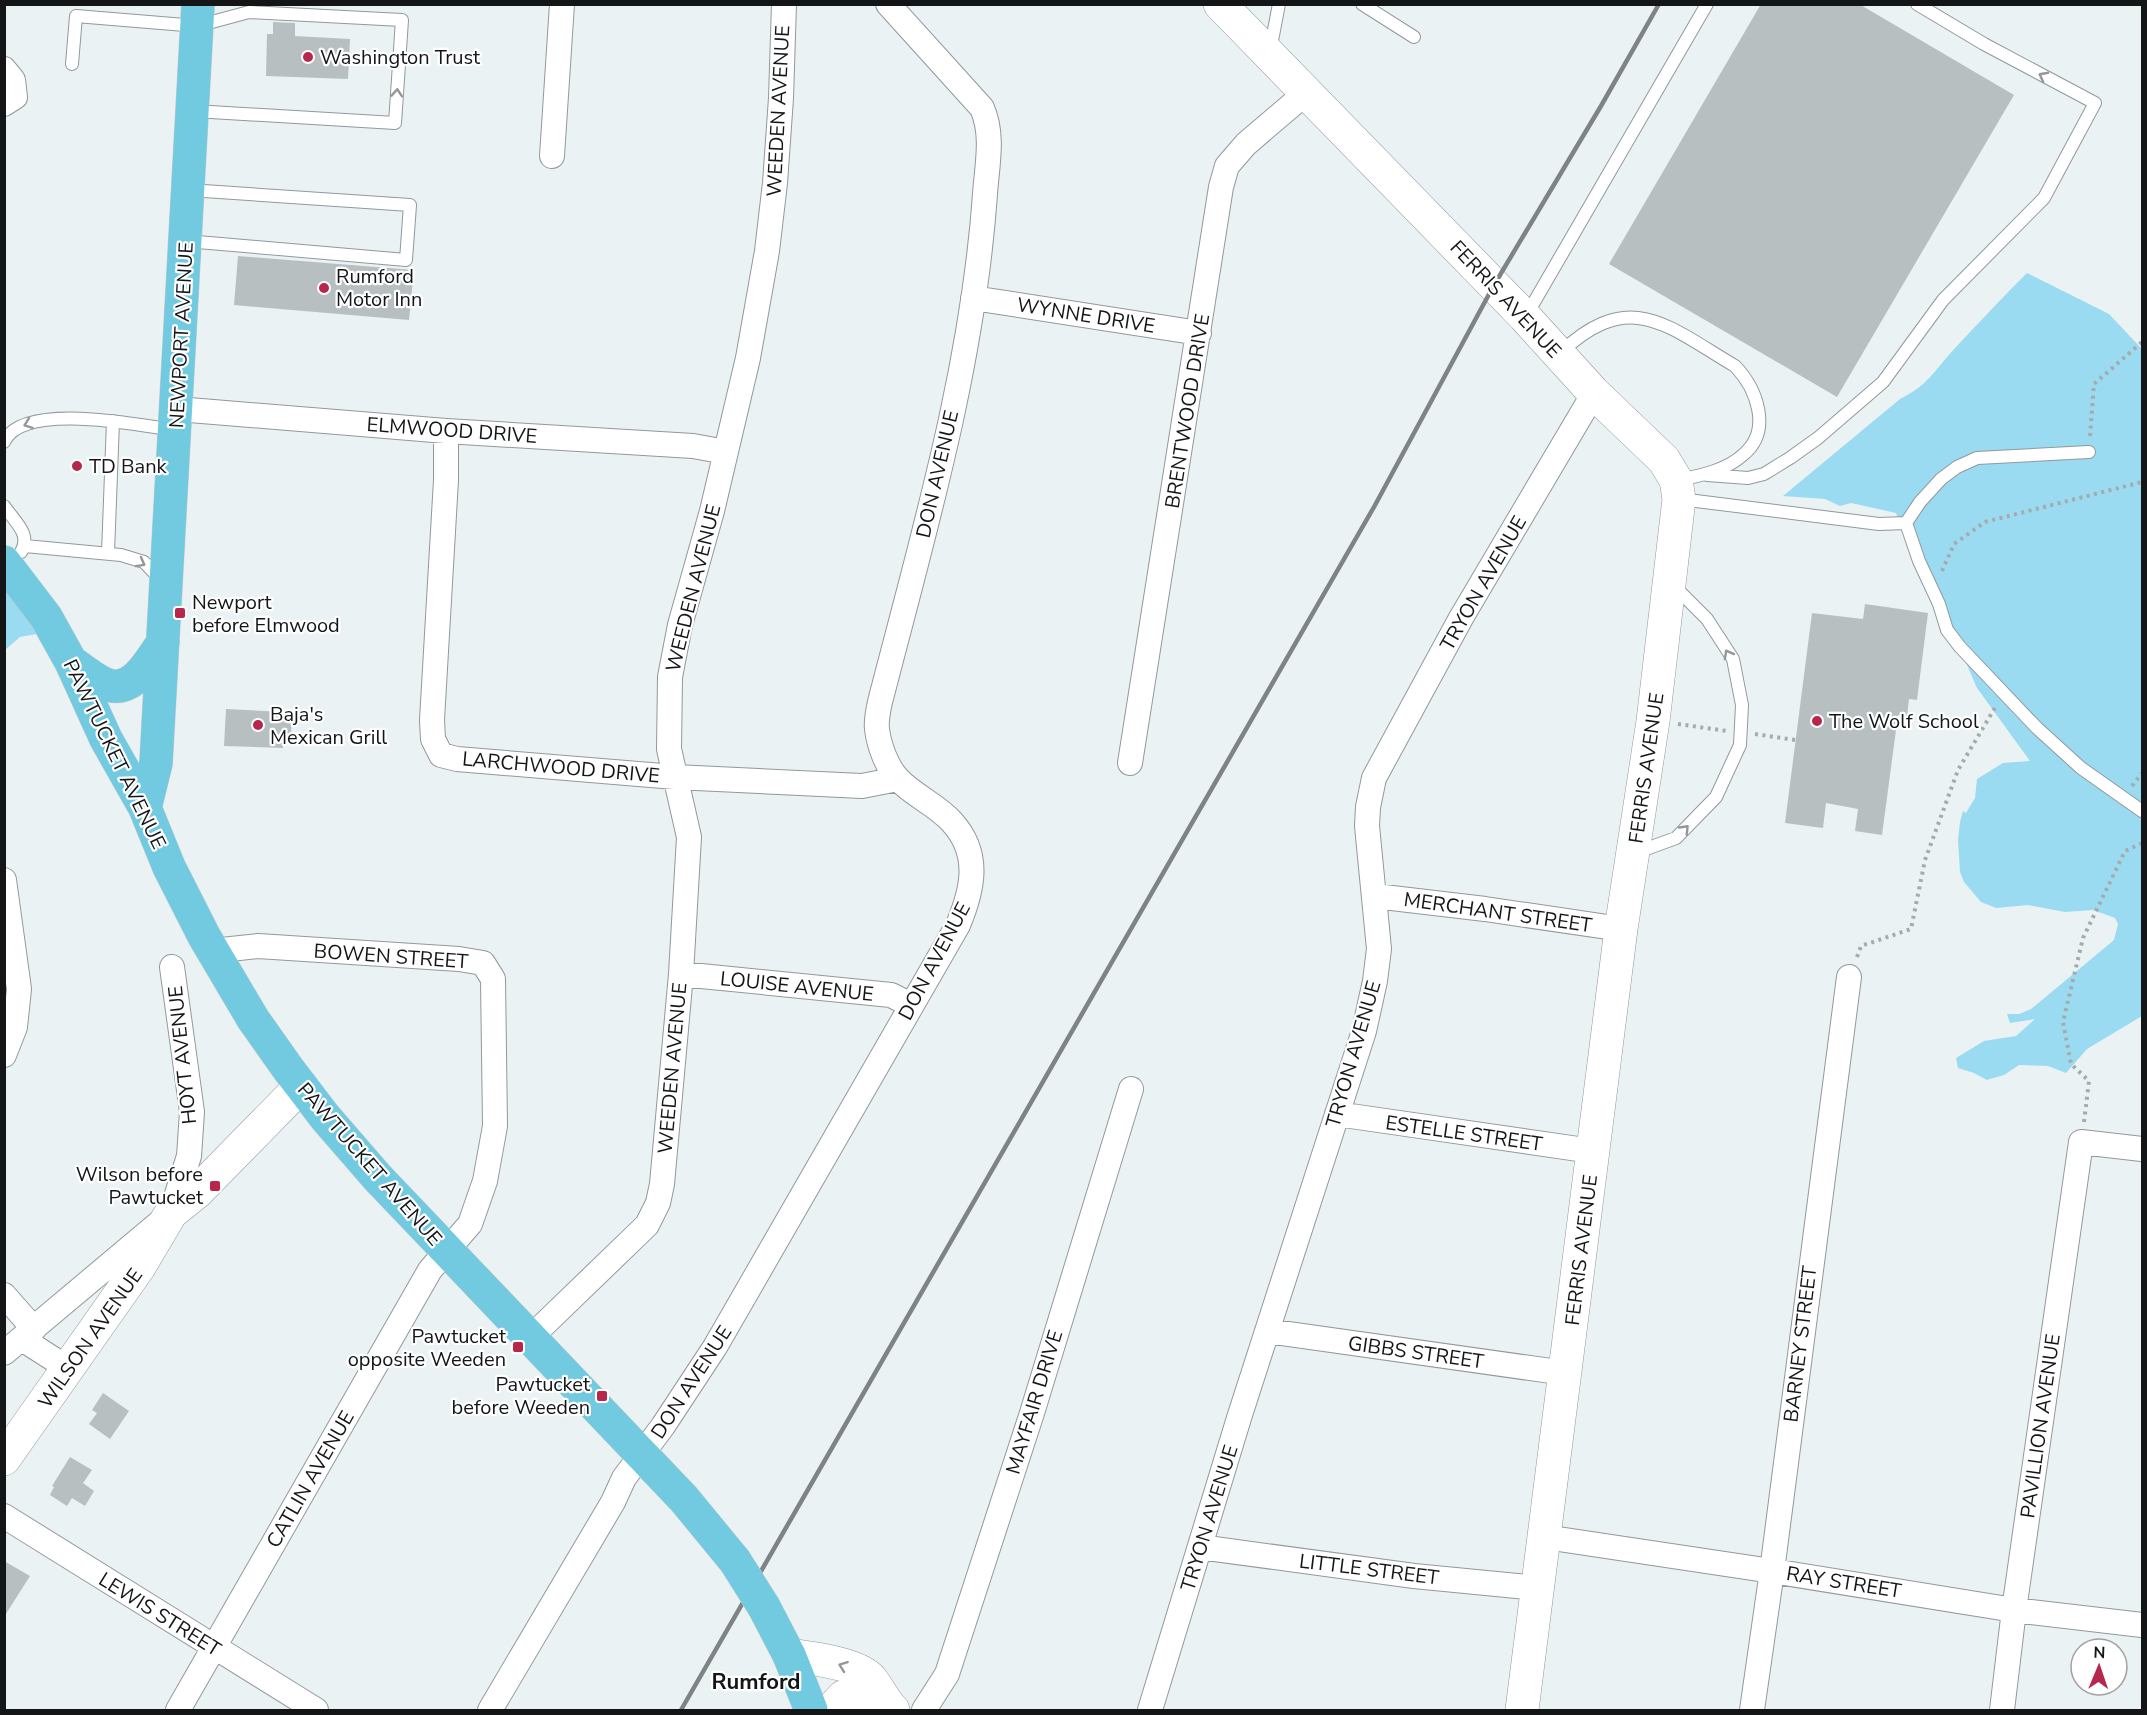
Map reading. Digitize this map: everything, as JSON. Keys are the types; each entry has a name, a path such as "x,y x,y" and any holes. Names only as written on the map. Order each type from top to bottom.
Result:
{"main road":[{"name":"NEWPORT AVENUE","path":"145,808 156,763 198,15"},
{"name":"PAWTUCKET AVENUE","path":"12,557 72,662 106,740 145,808 169,867 212,951 253,1019 301,1086 352,1149 703,1521 735,1561 764,1607 789,1656 811,1710"},
{"path":"72,662 105,684 119,686 132,682 146,668 163,642"}],"street":[{"path":"552,156 562,4"},
{"name":"WEEDEN AVENUE","path":"531,1338 647,1225 658,1203 662,1184 681,974 688,837 669,749 670,677 680,625 712,511 748,358 767,251 781,98 784,4"},
{"name":"DON AVENUE","path":"490,1710 613,1502 624,1478 715,1347 958,925 969,900 972,876 969,849 953,822 898,779 883,753 876,728 879,702 948,436 982,240 989,140 988,121 982,108 888,4"},
{"name":"FERRIS AVENUE","path":"1220,4 1525,317 1594,393 1688,485 1670,582 1653,721 1592,1150 1522,1710"},
{"path":"4,69 12,80 10,101"},
{"name":"BRENTWOOD DRIVE","path":"1130,763 1221,187 1227,166 1246,144 1307,92"},
{"name":"WYNNE DRIVE","path":"973,298 1199,333"},
{"name":"TRYON AVENUE","path":"1150,1710 1267,1331 1364,1031 1375,981 1378,949 1367,826 1374,778 1461,618 1594,393"},
{"name":"ELMWOOD DRIVE","path":"176,419 446,430 693,446 726,452"},
{"name":"LARCHWOOD DRIVE","path":"446,430 446,480 432,720 433,739 441,755 458,759 675,777 862,786 898,779"},
{"path":"4,880 19,988 15,1027 4,1055"},
{"name":"MERCHANT STREET","path":"1375,896 1622,929"},
{"name":"BOWEN STREET","path":"212,951 258,946 459,959 483,963 493,979 495,1126 485,1181 470,1224 448,1251"},
{"name":"HOYT AVENUE","path":"171,1213 189,1156 192,1112 172,967"},
{"name":"LOUISE AVENUE","path":"681,974 891,995 911,1005"},
{"name":"BARNEY STREET","path":"1752,1710 1849,977"},
{"path":"20,1340 197,1192 301,1086"},
{"name":"MAYFAIR DRIVE","path":"924,1710 947,1674 1032,1413 1131,1089"},
{"name":"ESTELLE STREET","path":"1337,1114 1592,1150"},
{"path":"2081,1142 2142,1149"},
{"name":"PAVILLION AVENUE","path":"2002,1710 2014,1610 2081,1142"},
{"name":"WILSON AVENUE","path":"4,1459 139,1267 171,1213"},
{"name":"CATLIN AVENUE","path":"178,1710 430,1270 448,1251"},
{"path":"4,1295 20,1340 69,1369"},
{"name":"GIBBS STREET","path":"1267,1331 1565,1372"},
{"name":"LEWIS STREET","path":"4,1516 316,1710"},
{"name":"RAY STREET","path":"1545,1537 1772,1570 2014,1610 2142,1625"},
{"name":"LITTLE STREET","path":"1200,1547 1414,1576 1538,1588"},
{"path":"789,1656 824,1659 870,1677 888,1705"},
{"path":"831,1710 843,1697 888,1705"}],"lane":[{"path":"1269,55 1279,4"},
{"path":"1362,4 1414,37"},
{"path":"1525,317 1707,4"},
{"path":"1688,485 1764,474 1818,438 1883,382 1943,300 2044,198 2095,103 1984,44 1917,4"},
{"path":"72,64 76,16 198,15 249,12 402,20 395,123 193,111"},
{"path":"186,241 406,260 410,205 188,190"},
{"path":"1559,354 1575,338 1604,322 1636,316 1652,319 1667,326 1735,366 1749,384 1756,398 1760,414 1755,441 1743,455 1688,485"},
{"path":"4,442 13,430 37,421 57,418 113,421 176,419"},
{"path":"108,553 113,421"},
{"path":"1906,523 1920,502 1941,479 1957,467 1977,458 2089,452"},
{"path":"1688,485 1879,524 1906,523"},
{"path":"4,506 21,527 25,539 12,557"},
{"path":"1906,523 1919,561 1939,604 1947,630 1960,647 2037,728 2081,768 2142,811"},
{"path":"12,557 108,553 121,555 144,562 167,586"},
{"path":"1634,854 1676,838 1716,797 1740,745 1742,705 1733,659 1707,619 1670,582"}],"path":[{"path":"2089,452 2094,384 2142,342"},
{"path":"1939,604 1938,578 1954,544 1985,522 2142,482"},
{"path":"1849,977 1861,946 1911,928 1925,860 1958,770 2004,692"},
{"path":"2081,1142 2089,1081 2071,1064 2063,1022 2084,938 2125,851 2142,843"}],"shaded area":[{"path":"2027,273 2109,314 2142,349 2142,1016 2087,1049 2066,1073 2048,1066 2019,1065 2004,1075 1987,1080 1958,1068 1956,1058 1984,1041 2016,1036 2035,1019 2010,1023 2007,1014 2019,1014 2031,1009 2114,940 2118,924 2115,918 2093,910 2065,912 2028,905 1996,908 1981,902 1964,882 1960,872 1958,840 1960,822 1963,811 1966,813 1975,798 1977,779 2003,763 2030,761 1977,688 1926,570 1913,556 1896,513 1851,503 1840,506 1825,499 1783,496 1900,399 1932,376 1974,327"},
{"path":"4,566 42,633 20,637 5,650"}],"building":[{"path":"1761,4 1859,4 2014,95 1837,397 1609,264"},
{"name":"Washington Trust","path":"273,22 295,23 295,36 350,39 348,79 266,76 267,34 273,34"},
{"name":"Rumford Motor Inn","path":"238,256 414,270 409,320 234,305"},
{"name":"The Wolf School","path":"1865,604 1928,613 1917,700 1909,699 1907,716 1898,715 1882,835 1855,831 1858,809 1826,803 1823,828 1785,823 1812,613 1863,619"},
{"name":"Baja's Mexican Grill","path":"226,709 285,712 285,714 292,715 291,736 284,735 283,748 224,746"},
{"path":"103,1393 129,1411 110,1439 89,1424 97,1413 92,1410"},
{"path":"70,1457 92,1470 83,1483 94,1491 85,1506 72,1498 67,1506 50,1495 54,1487 52,1486"},
{"path":"4,1561 30,1576 4,1617"}],"railway":[{"path":"681,1710 1374,507 1494,285 1659,4"}],"place":[{"name":"Washington Trust","path":"308,57"},
{"name":"Rumford Motor Inn","path":"324,288"},
{"name":"TD Bank","path":"77,466"},
{"name":"Newport before Elmwood","path":"180,613"},
{"name":"The Wolf School","path":"1817,721"},
{"name":"Baja's Mexican Grill","path":"258,725"},
{"name":"Wilson before Pawtucket","path":"215,1186"},
{"name":"Pawtucket opposite Weeden","path":"518,1347"},
{"name":"Pawtucket before Weeden","path":"602,1396"}],"district":[{"name":"Rumford","path":"756,1681"}]}
